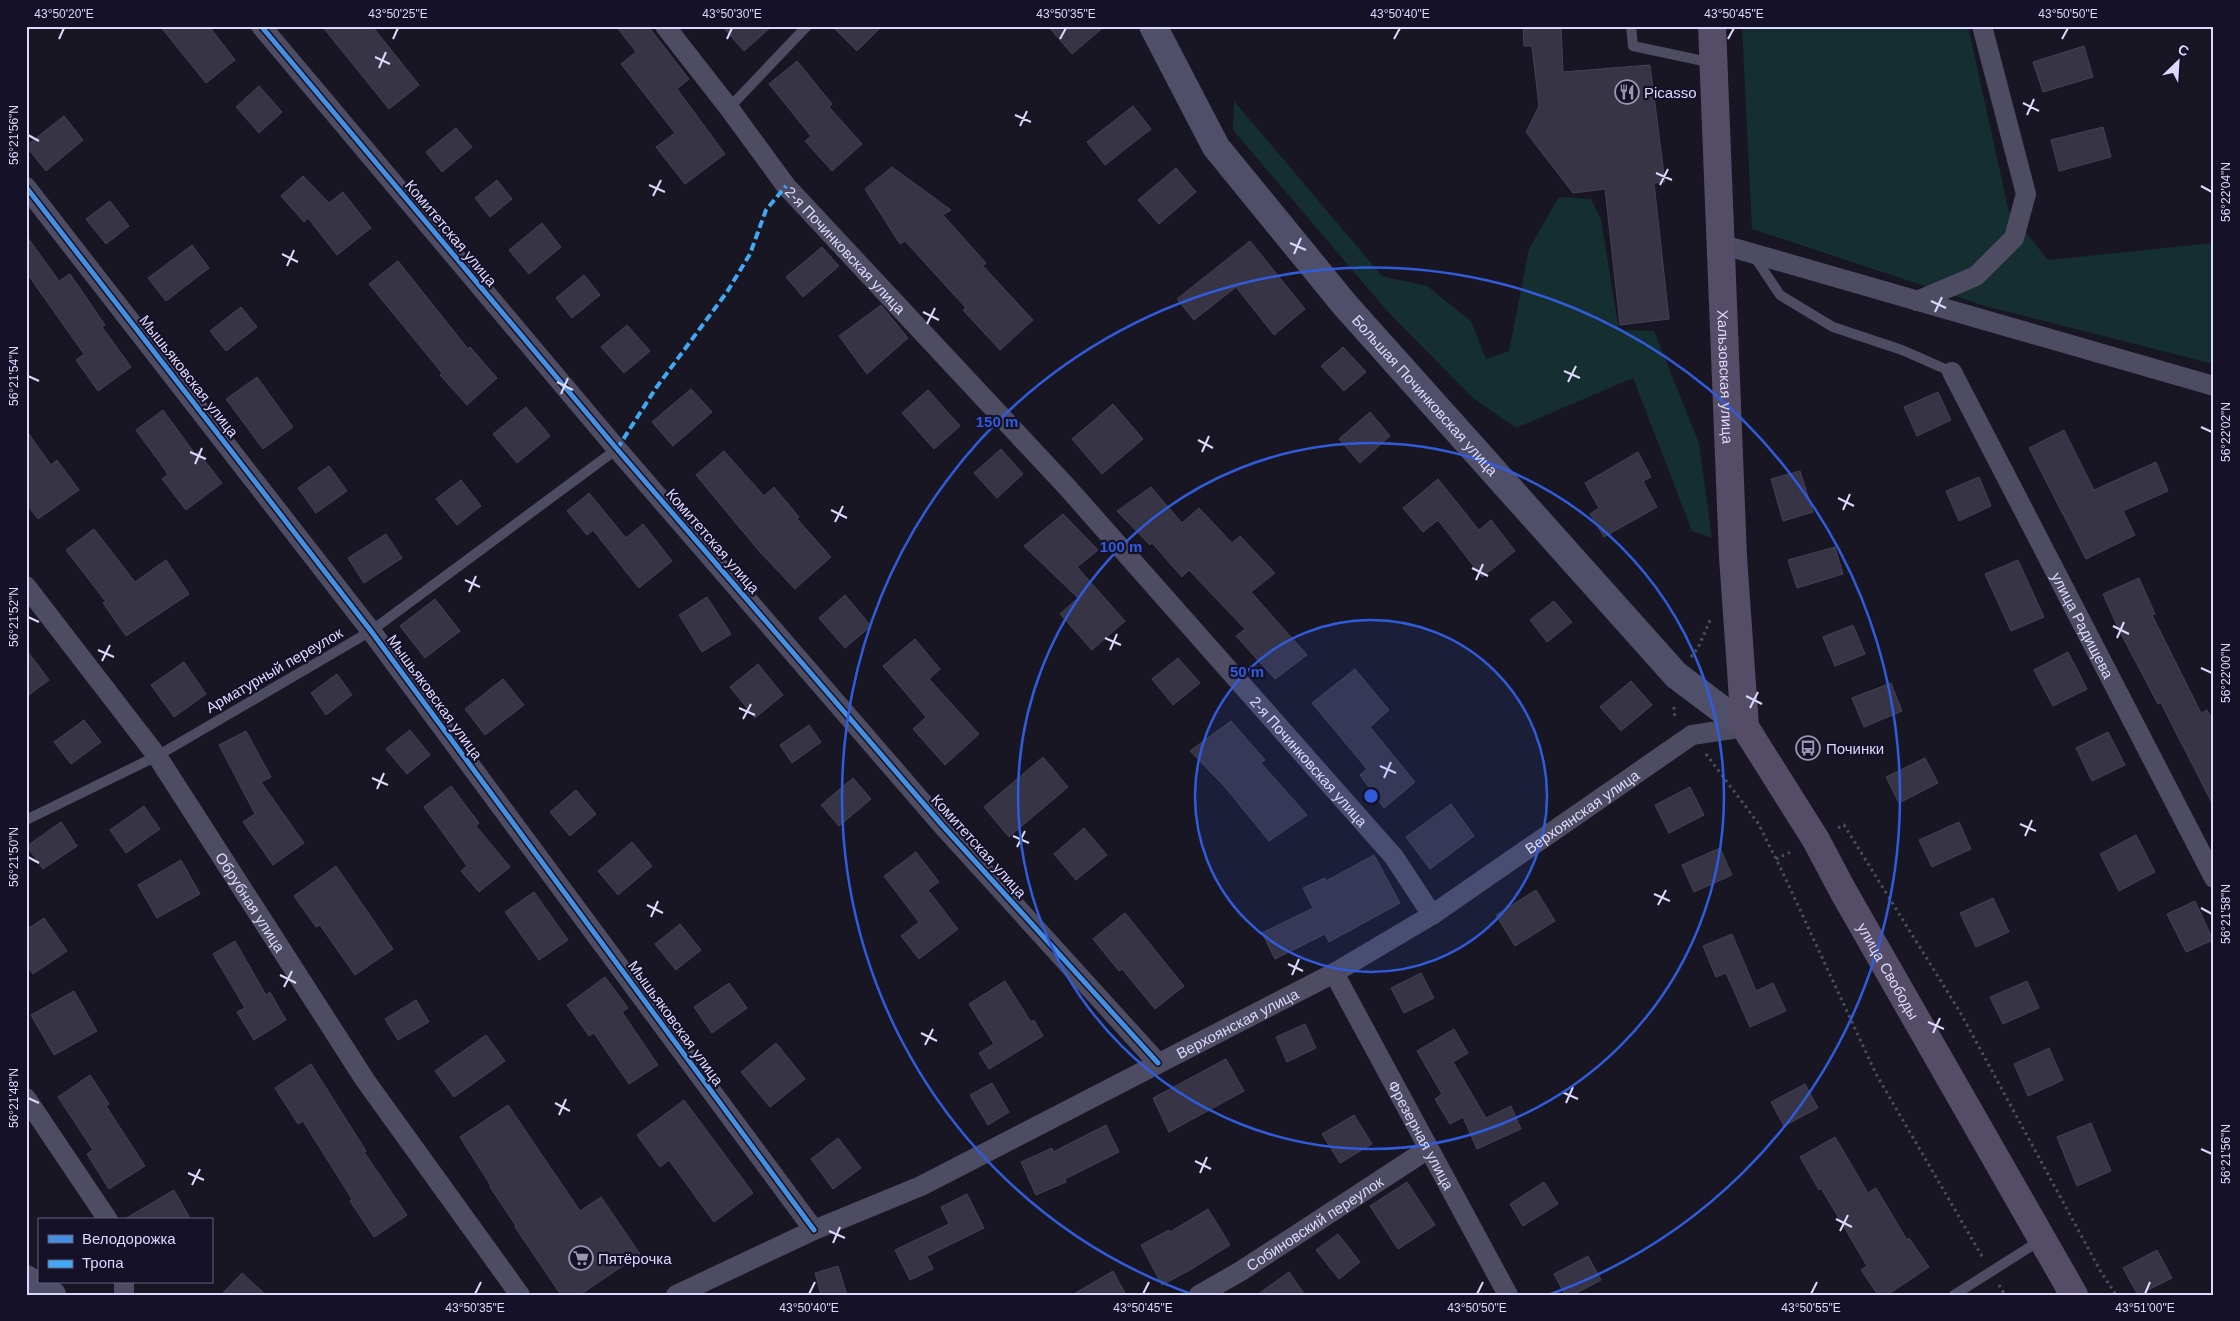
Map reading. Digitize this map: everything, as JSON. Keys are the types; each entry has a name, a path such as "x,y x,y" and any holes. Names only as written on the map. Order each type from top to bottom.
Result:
{"main road":[{"name":"Хальзовская улица","path":"1712,26 1733,558 1745,726"},
{"name":"улица Свободы","path":"1745,726 1816,840 2074,1295"}],"street":[{"name":"Комитетская улица","path":"261,26 617,449 942,825 1158,1063"},
{"name":"2-я Починковская улица","path":"665,26 729,108 786,186 1067,487 1394,856 1432,915"},
{"name":"Большая Починковская улица","path":"1153,26 1216,147 1345,305 1676,675 1745,726"},
{"path":"1917,301 1976,276 2014,238 2026,194 1982,26"},
{"name":"Мышьяковская улица","path":"26,187 371,631 814,1230"},
{"path":"1720,244 2214,386"},
{"name":"улица Радищева","path":"1952,372 2214,878"},
{"name":"Обрубная улица","path":"26,586 157,756 365,1080 520,1295"},
{"name":"Верхоянская улица","path":"676,1295 814,1230 921,1186 1334,973 1432,915 1692,734 1745,726"},
{"name":"Фрезерная улица","path":"1334,973 1508,1295"},
{"path":"26,1098 107,1218"},
{"name":"Собиновский переулок","path":"1199,1295 1242,1270 1428,1149"},
{"path":"26,1279 52,1295"}],"lane":[{"path":"729,108 807,26"},
{"path":"1631,26 1633,46 1714,63"},
{"path":"1752,253 1780,295 1833,327 1902,350 1952,372"},
{"name":"Арматурный переулок","path":"26,820 157,756 371,631 617,449"},
{"path":"1954,1295 2042,1239"}],"path":[{"path":"1692,734 1758,823 1876,1074 2005,1295"},
{"path":"1776,859 1844,825 1960,1012 2100,1272 2116,1295"}],"green space":[{"path":"1742,26 1968,26 2009,212 2048,260 2214,243 2214,364 1985,306 1752,229"},
{"path":"1234,101 1382,276 1427,286 1471,321 1486,359 1509,351 1529,249 1559,197 1591,199 1601,219 1619,330 1654,331 1699,443 1712,538 1692,531 1633,378 1516,428 1473,398 1389,313 1233,130"}],"building":[{"path":"160,26 209,26 235,60 206,83"},
{"path":"322,26 372,26 419,85 389,109"},
{"path":"616,26 648,26 689,79 677,89 725,154 685,184 656,147 675,133 621,64 636,52"},
{"path":"722,26 772,26 744,51"},
{"path":"832,26 882,26 857,51"},
{"path":"1048,26 1105,26 1072,54"},
{"path":"1523,26 1561,26 1563,72 1650,65 1665,182 1654,183 1669,319 1620,325 1605,189 1573,193 1526,132 1539,106 1532,46 1524,46"},
{"path":"2084,46 2093,77 2043,92 2033,62"},
{"path":"797,61 832,104 829,107 862,144 832,171 805,141 811,136 769,84"},
{"path":"259,86 282,112 259,133 236,107"},
{"path":"1133,106 1151,129 1105,165 1087,142"},
{"path":"64,116 83,140 46,171 26,146"},
{"path":"2103,127 2111,157 2059,171 2051,140"},
{"path":"456,128 472,147 442,172 426,152"},
{"path":"892,167 951,210 943,215 986,263 983,266 1033,320 1000,350 963,310 966,308 905,241 900,244 865,189"},
{"path":"1176,168 1196,192 1159,224 1138,200"},
{"path":"303,176 329,203 343,192 371,228 337,255 308,218 304,222 281,196"},
{"path":"497,180 512,199 490,217 475,198"},
{"path":"110,201 129,226 106,244 86,219"},
{"path":"542,223 561,247 529,274 509,250"},
{"path":"26,235 59,281 70,274 105,325 102,327 131,367 98,391 76,360 84,354 26,272"},
{"path":"1250,241 1305,309 1274,335 1236,287 1194,320 1177,299"},
{"path":"192,245 209,268 166,301 148,278"},
{"path":"822,247 839,266 803,297 786,277"},
{"path":"398,261 468,349 470,347 497,378 467,405 440,375 442,373 369,284"},
{"path":"584,275 600,295 572,318 556,298"},
{"path":"881,305 908,338 867,374 839,336"},
{"path":"241,307 257,327 226,351 210,331"},
{"path":"627,325 650,351 624,373 601,347"},
{"path":"1343,347 1366,372 1344,391 1321,366"},
{"path":"257,377 293,427 263,449 226,399"},
{"path":"691,389 712,412 673,446 652,422"},
{"path":"928,390 960,426 934,449 902,413"},
{"path":"1938,392 1951,420 1917,436 1904,407"},
{"path":"1113,404 1143,439 1102,474 1072,439"},
{"path":"526,407 550,436 517,463 493,434"},
{"path":"163,410 195,454 198,452 222,483 186,510 162,479 168,474 136,430"},
{"path":"1370,412 1390,436 1360,463 1339,439"},
{"path":"26,430 51,465 57,460 79,490 38,519 26,503"},
{"path":"2064,430 2094,490 2156,462 2168,491 2123,511 2135,535 2086,559 2029,448"},
{"path":"1001,449 1023,474 997,498 974,473"},
{"path":"724,451 764,496 774,487 799,517 797,519 831,557 795,589 759,551 696,475"},
{"path":"1638,452 1651,477 1643,481 1657,507 1604,537 1590,514 1599,508 1585,483"},
{"path":"329,466 347,491 316,513 298,488"},
{"path":"1800,471 1813,512 1783,521 1771,479"},
{"path":"1979,477 1991,506 1959,521 1946,491"},
{"path":"1438,479 1479,530 1491,520 1515,551 1482,577 1438,520 1423,532 1403,508"},
{"path":"461,480 481,506 457,525 436,499"},
{"path":"1151,487 1182,523 1199,508 1232,543 1240,536 1275,573 1251,592 1307,655 1275,679 1236,636 1245,629 1189,570 1182,577 1152,543 1150,545 1117,511"},
{"path":"589,493 626,538 643,524 672,561 639,588 593,530 587,535 567,511"},
{"path":"1063,514 1098,550 1077,567 1125,621 1092,650 1060,614 1078,598 1024,546"},
{"path":"94,529 135,582 166,560 189,594 126,636 103,603 106,602 66,550"},
{"path":"386,534 402,558 364,583 348,558"},
{"path":"1835,547 1843,574 1797,588 1788,560"},
{"path":"2018,560 2044,617 2011,631 1985,574"},
{"path":"2139,578 2155,614 2152,615 2201,713 2207,710 2214,723 2214,807 2161,703 2158,704 2119,630 2103,594"},
{"path":"845,595 871,626 845,648 819,618"},
{"path":"707,597 731,634 702,652 679,615"},
{"path":"435,599 460,631 425,658 400,626"},
{"path":"1554,601 1572,622 1547,642 1530,620"},
{"path":"1853,625 1865,654 1835,666 1823,637"},
{"path":"915,639 940,669 929,679 979,734 945,765 913,729 926,717 883,666"},
{"path":"26,649 49,680 26,697"},
{"path":"2068,652 2087,689 2053,706 2034,670"},
{"path":"1178,658 1200,683 1173,705 1152,679"},
{"path":"184,662 206,694 174,717 151,685"},
{"path":"758,664 783,695 755,718 730,687"},
{"path":"1355,669 1389,710 1370,727 1415,782 1384,808 1360,775 1367,769 1312,703"},
{"path":"337,674 352,695 326,715 311,693"},
{"path":"503,679 524,705 485,735 465,709"},
{"path":"1631,681 1652,705 1621,731 1600,707"},
{"path":"1891,683 1902,711 1864,727 1852,698"},
{"path":"84,720 101,742 71,764 54,742"},
{"path":"1231,721 1265,760 1261,763 1307,815 1269,841 1225,787 1190,751"},
{"path":"809,725 821,742 792,763 780,745"},
{"path":"410,730 430,755 407,774 386,749"},
{"path":"246,731 271,777 261,782 304,843 273,865 243,822 255,814 219,745"},
{"path":"2108,732 2125,765 2092,781 2076,748"},
{"path":"1043,757 1068,787 1009,837 984,807"},
{"path":"1925,758 1938,783 1899,803 1886,777"},
{"path":"853,778 871,799 839,826 821,805"},
{"path":"451,786 479,823 476,826 510,867 479,892 461,871 467,866 424,807"},
{"path":"1690,787 1704,815 1669,833 1655,805"},
{"path":"576,790 596,814 570,836 550,812"},
{"path":"1451,804 1474,836 1430,869 1406,837"},
{"path":"144,806 160,829 126,853 110,830"},
{"path":"61,822 77,846 43,869 27,846"},
{"path":"1959,822 1971,849 1932,867 1919,840"},
{"path":"1084,828 1107,855 1076,880 1054,854"},
{"path":"2136,835 2155,872 2119,891 2100,854"},
{"path":"632,842 652,866 618,895 598,871"},
{"path":"1720,848 1732,875 1694,892 1682,865"},
{"path":"916,852 939,882 928,890 958,929 919,959 901,936 919,922 884,876"},
{"path":"1374,855 1400,903 1329,942 1325,934 1275,959 1262,933 1313,908 1303,888 1325,878 1326,881"},
{"path":"181,860 200,894 157,918 138,885"},
{"path":"336,866 393,949 355,975 320,925 316,927 294,896"},
{"path":"1536,890 1555,921 1515,946 1496,915"},
{"path":"534,892 568,940 539,960 505,912"},
{"path":"1993,898 2009,932 1976,947 1960,913"},
{"path":"2195,901 2213,940 2186,952 2167,914"},
{"path":"1125,913 1184,986 1155,1009 1122,969 1119,971 1093,939"},
{"path":"44,918 67,951 33,974 26,964 26,930"},
{"path":"680,924 701,950 676,970 655,944"},
{"path":"1732,934 1756,991 1773,983 1786,1011 1750,1027 1726,973 1716,977 1703,946"},
{"path":"235,941 266,995 270,992 286,1020 254,1040 237,1012 245,1008 213,954"},
{"path":"1421,973 1434,998 1404,1013 1391,988"},
{"path":"605,977 628,1008 622,1012 658,1065 629,1084 594,1033 589,1036 567,1005"},
{"path":"1005,981 1031,1022 1034,1020 1043,1036 989,1069 979,1053 994,1044 969,1004"},
{"path":"2027,981 2039,1008 2003,1024 1990,997"},
{"path":"729,983 747,1008 712,1033 694,1007"},
{"path":"74,991 97,1031 54,1055 31,1015"},
{"path":"416,1000 429,1022 398,1040 385,1019"},
{"path":"1305,1024 1316,1048 1287,1062 1276,1037"},
{"path":"1454,1029 1468,1053 1453,1062 1486,1118 1511,1106 1521,1129 1477,1149 1463,1117 1450,1124 1435,1099 1442,1094 1417,1051"},
{"path":"486,1035 505,1061 454,1097 435,1071"},
{"path":"776,1043 805,1079 770,1107 741,1072"},
{"path":"2049,1048 2063,1080 2028,1096 2014,1064"},
{"path":"1226,1059 1244,1091 1169,1132 1153,1098"},
{"path":"311,1064 366,1151 364,1152 407,1215 374,1237 350,1201 352,1199 303,1121 298,1124 275,1088"},
{"path":"90,1075 109,1104 106,1106 145,1166 109,1189 87,1154 93,1150 58,1097"},
{"path":"992,1083 1009,1112 988,1125 970,1095"},
{"path":"1805,1084 1818,1108 1784,1126 1771,1102"},
{"path":"684,1100 753,1193 714,1222 669,1160 660,1167 637,1135"},
{"path":"508,1105 580,1211 601,1197 640,1254 580,1295 561,1295 515,1227 460,1137"},
{"path":"1354,1115 1372,1144 1340,1163 1322,1134"},
{"path":"2091,1123 2111,1171 2077,1186 2057,1137"},
{"path":"1106,1125 1119,1152 1065,1179 1066,1182 1036,1195 1021,1162 1052,1148 1053,1152"},
{"path":"1835,1137 1868,1193 1876,1188 1907,1240 1909,1238 1929,1267 1887,1295 1878,1295 1861,1270 1867,1266 1821,1188 1819,1190 1800,1157"},
{"path":"838,1138 861,1168 833,1189 811,1159"},
{"path":"1407,1182 1435,1225 1398,1249 1370,1206"},
{"path":"1544,1182 1558,1204 1523,1226 1510,1204"},
{"path":"174,1190 190,1218 126,1218"},
{"path":"967,1194 984,1228 927,1256 933,1269 910,1280 895,1250 949,1224 941,1207"},
{"path":"1208,1209 1230,1245 1162,1285 1141,1245 1169,1230 1170,1232"},
{"path":"1338,1234 1360,1262 1339,1279 1316,1250"},
{"path":"2157,1250 2172,1278 2138,1295 2123,1268"},
{"path":"1588,1256 1601,1280 1573,1295 1565,1295 1554,1274"},
{"path":"838,1266 847,1295 821,1295 815,1273"},
{"path":"1113,1271 1126,1295 1072,1295"},
{"path":"1289,1272 1305,1295 1257,1295"},
{"path":"242,1273 266,1295 221,1295"}],"marked path":[{"path":"617,449 656,388 727,292 750,254 766,210 786,186"}],"cycle path":[{"path":"261,26 617,449 942,825 1158,1063"},
{"path":"26,187 371,631 814,1230"}],"place":[{"name":"Picasso","path":"1627,92"},
{"name":"Починки","path":"1808,748"},
{"name":"Пятёрочка","path":"581,1258"}]}
